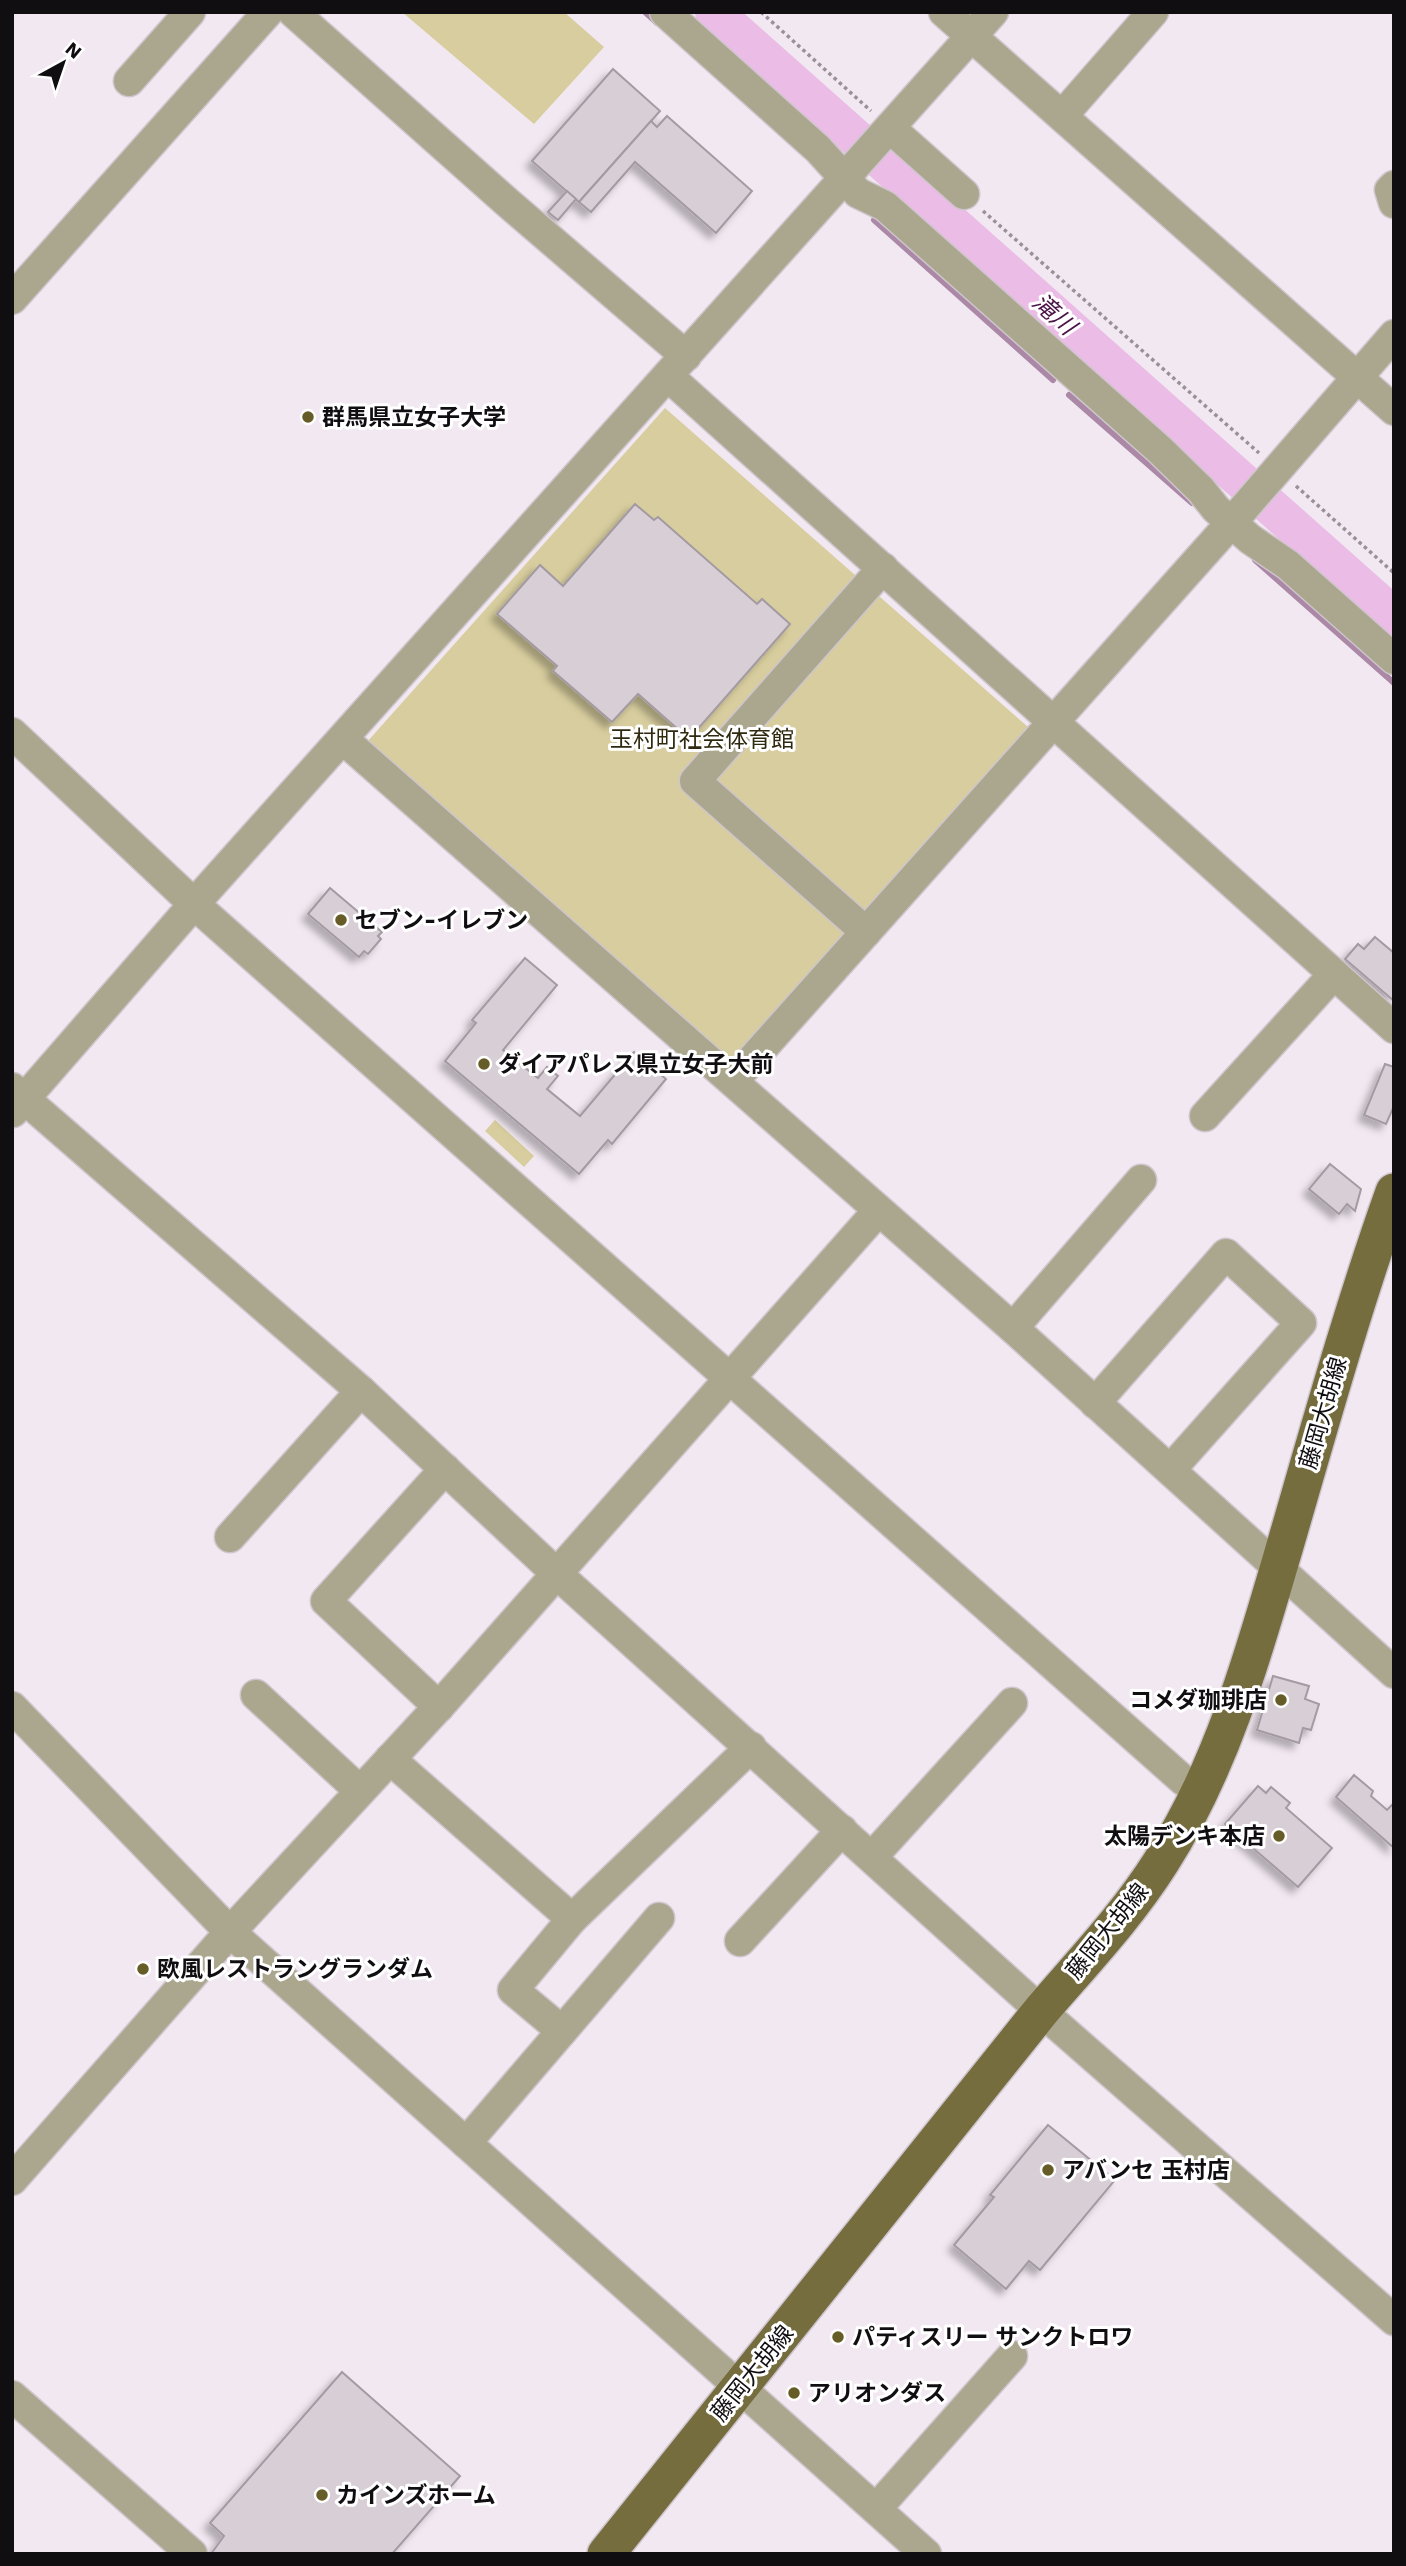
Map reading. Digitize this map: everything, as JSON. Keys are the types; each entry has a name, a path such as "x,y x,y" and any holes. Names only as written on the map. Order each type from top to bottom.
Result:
{"main road":[{"name":"藤岡大胡線","path":"606,2554 1041,2011 1116,1923 1161,1863 1200,1790 1237,1701 1278,1570 1357,1295 1394,1192"}],"street":[{"path":"129,80 190,12"},
{"path":"12,299 268,12"},
{"path":"293,12 508,203 883,568 1394,1028"},
{"path":"665,12 849,176 858,193 885,206 1394,659"},
{"path":"944,12 1394,410"},
{"path":"993,12 344,740 16,1099 361,1391 556,1573 1041,2011 1394,2320"},
{"path":"1062,116 1153,12"},
{"path":"889,130 964,194"},
{"path":"1394,186 1390,190 1394,203"},
{"path":"733,1081 1235,519 1394,335"},
{"path":"866,932 695,781 883,568"},
{"path":"12,733 194,904 1183,1780 1200,1790"},
{"path":"344,740 1013,1328 1394,1673"},
{"path":"1205,1116 1334,974"},
{"path":"1013,1328 1141,1180"},
{"path":"12,2180 230,1932 439,1707 878,1211"},
{"path":"1095,1403 1226,1254 1301,1323 1171,1469"},
{"path":"230,1537 361,1391"},
{"path":"439,1707 326,1601 446,1469"},
{"path":"256,1695 360,1791"},
{"path":"872,1857 1012,1703"},
{"path":"12,1707 230,1932 926,2554"},
{"path":"562,2031 513,1990 572,1919 751,1747"},
{"path":"390,1759 572,1919"},
{"path":"740,1941 842,1829"},
{"path":"466,2143 659,1918"},
{"path":"876,2509 1012,2356"},
{"path":"12,2396 192,2554"}],"path":[{"path":"761,12 889,130"},
{"path":"964,194 1276,472 1394,573"}],"green space":[{"path":"402,12 564,12 604,47 534,124"},
{"name":"玉村町社会体育館","path":"665,408 1028,727 733,1066 367,742"},
{"path":"495,1120 534,1156 524,1167 485,1131"}],"building":[{"path":"613,69 660,111 579,202 532,161"},
{"path":"667,116 752,191 716,233 635,162 591,212 579,202 651,121 657,127"},
{"path":"567,191 576,199 558,220 548,212"},
{"path":"635,504 654,520 658,517 757,604 762,599 790,624 689,739 638,694 612,722 553,671 557,666 497,614 540,565 563,586"},
{"path":"330,888 382,932 378,936 381,939 368,954 364,951 359,957 308,914"},
{"path":"1375,937 1394,953 1394,1001 1345,959 1358,944 1364,949"},
{"name":"ダイアパレス県立女子大前","path":"525,958 557,985 503,1050 538,1078 547,1067 558,1076 547,1089 580,1116 634,1052 666,1079 612,1144 608,1140 579,1174 445,1061 476,1023 472,1020"},
{"path":"1385,1064 1394,1067 1394,1106 1386,1124 1364,1115"},
{"path":"1330,1164 1361,1189 1355,1211 1347,1204 1339,1214 1309,1189"},
{"path":"1273,1676 1309,1686 1305,1699 1319,1704 1311,1730 1303,1728 1299,1743 1257,1730"},
{"path":"1354,1775 1373,1791 1371,1796 1387,1810 1394,1803 1394,1848 1336,1797"},
{"name":"太陽デンキ本店","path":"1258,1786 1266,1793 1271,1787 1290,1803 1286,1808 1332,1848 1298,1887 1225,1824"},
{"path":"1048,2125 1115,2180 1040,2270 1029,2261 1006,2289 954,2245 994,2197 990,2195"},
{"path":"342,2372 460,2476 392,2554 211,2554 224,2536 210,2523"}],"waterway":[{"path":"645,12 657,23"},
{"name":"滝川","path":"714,12 1394,616"},
{"path":"874,220 1053,380"},
{"path":"1069,395 1192,503"},
{"path":"1255,560 1394,683"}],"place":[{"name":"群馬県立女子大学","path":"308,417"},
{"name":"セブン-イレブン","path":"341,920"},
{"name":"ダイアパレス県立女子大前","path":"484,1064"},
{"name":"コメダ珈琲店","path":"1281,1700"},
{"name":"太陽デンキ本店","path":"1279,1836"},
{"name":"欧風レストラングランダム","path":"143,1969"},
{"name":"アバンセ 玉村店","path":"1048,2170"},
{"name":"パティスリー サンクトロワ","path":"838,2337"},
{"name":"アリオンダス","path":"794,2393"},
{"name":"カインズホーム","path":"322,2495"}]}
